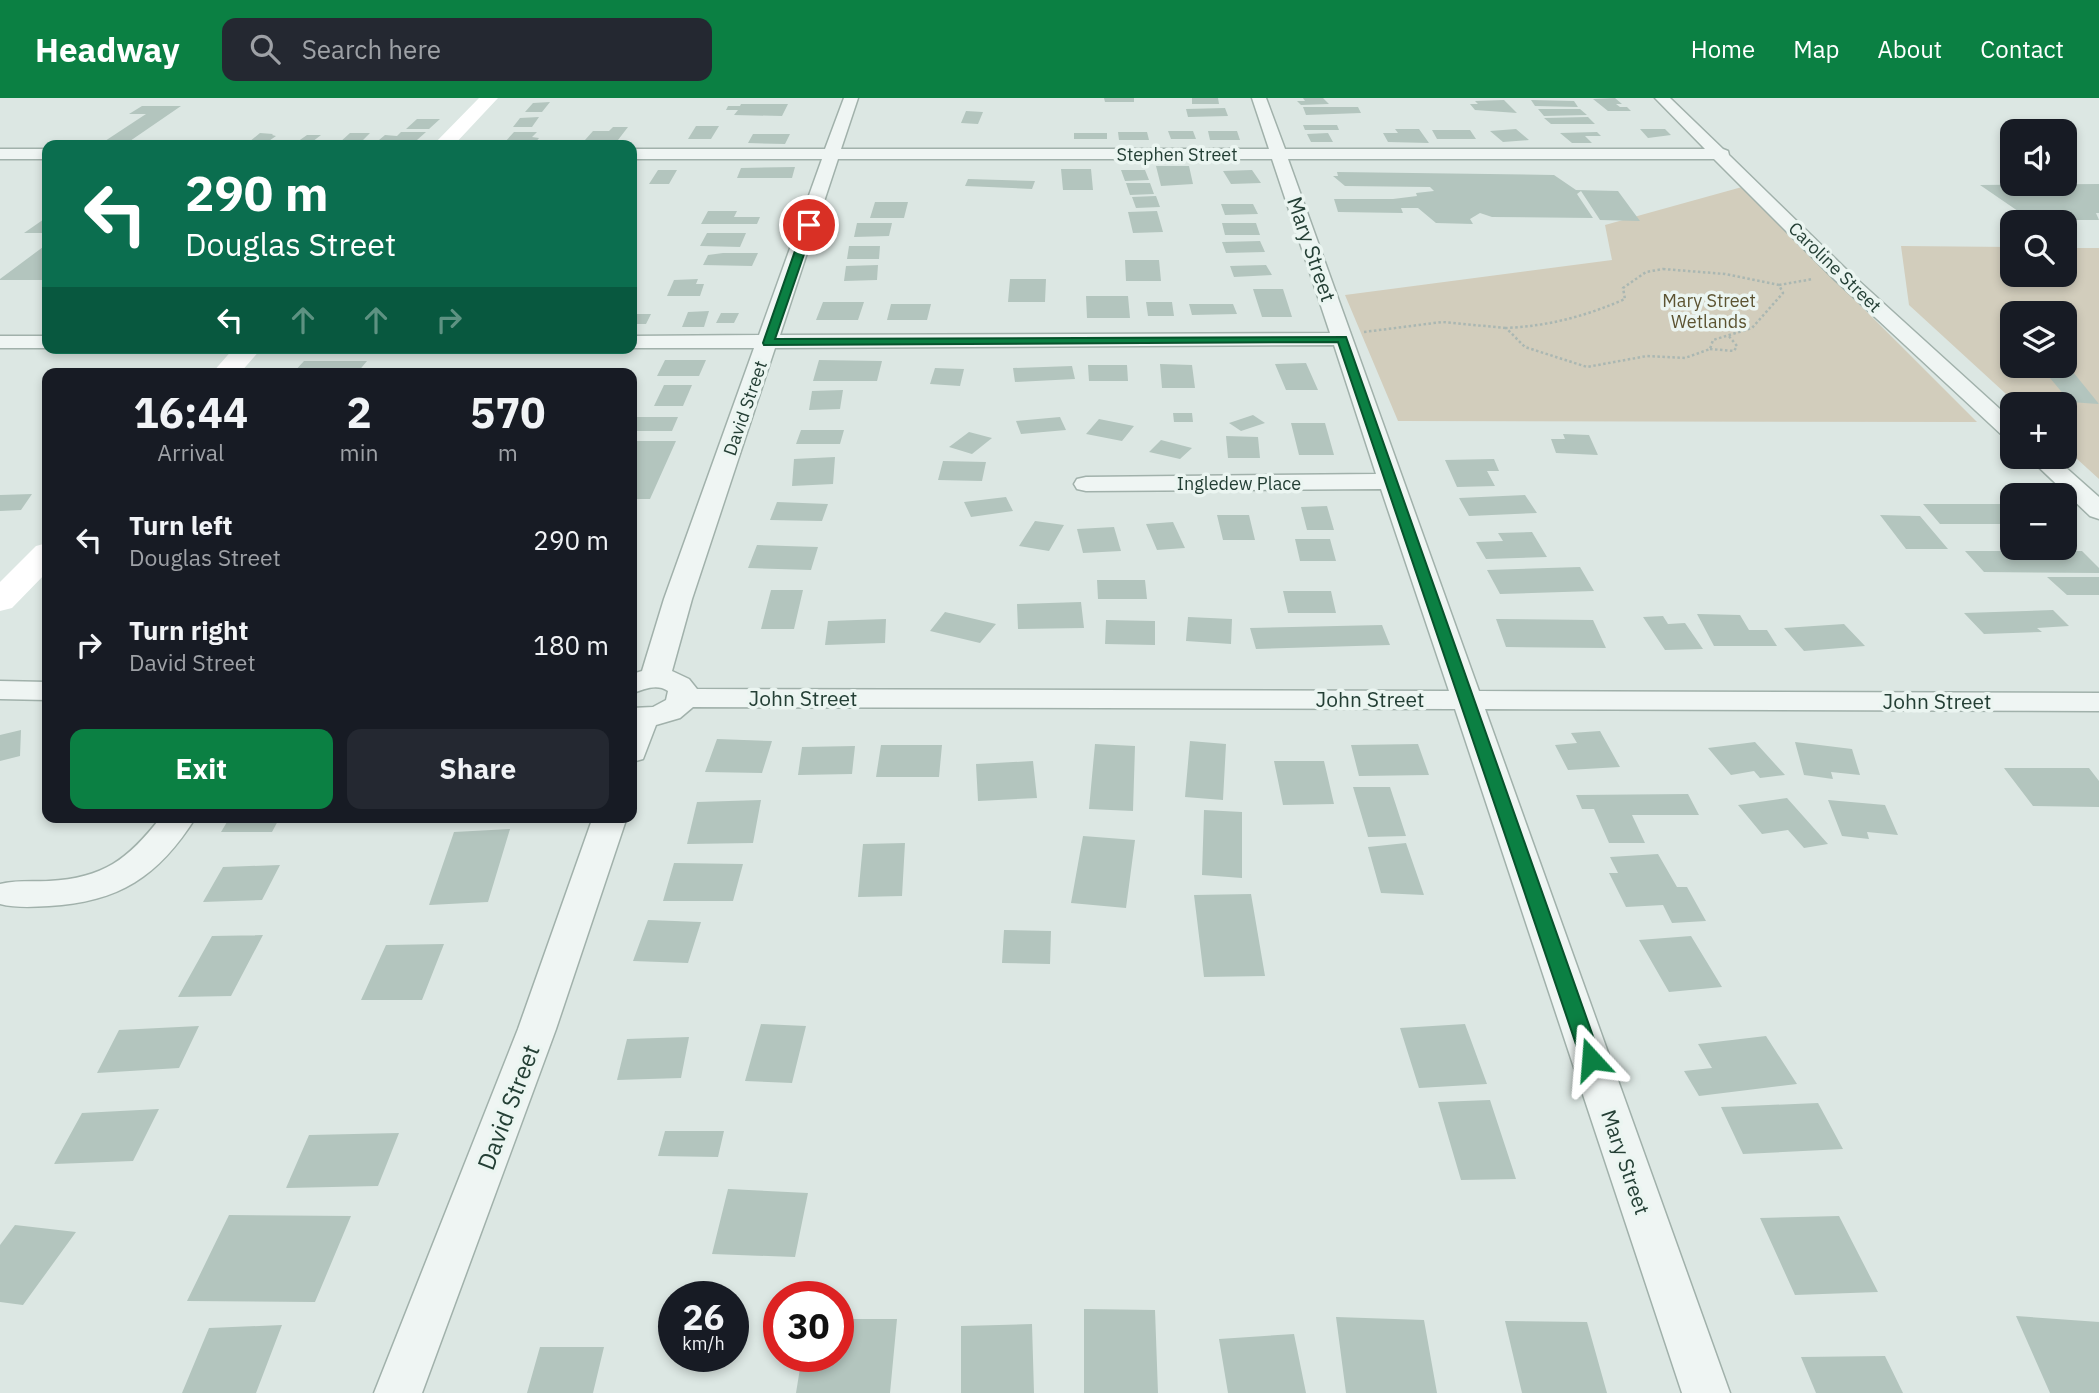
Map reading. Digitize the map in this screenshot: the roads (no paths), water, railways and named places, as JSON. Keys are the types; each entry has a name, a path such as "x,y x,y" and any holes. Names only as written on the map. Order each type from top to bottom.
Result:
{"main road":[{"path":"448,140 489,98"},
{"path":"230,368 243,354"},
{"path":"0,601 42,558"}],"street":[{"name":"David Street","path":"643,681 678,599 852,98"},
{"name":"Mary Street","path":"1259,98 1706,1393"},
{"name":"Caroline Street","path":"1662,98 1722,154 1842,275 2000,421"},
{"path":"0,154 42,154"},
{"name":"Stephen Street","path":"637,154 1722,154"},
{"path":"637,342 1343,339"},
{"path":"0,342 42,342"},
{"path":"2053,469 2099,511"},
{"name":"Ingledew Place","path":"1086,484 1392,481"},
{"path":"637,718 664,715 680,704 683,698 683,691 674,681 643,681"},
{"path":"0,690 42,691"},
{"name":"John Street","path":"683,698 2099,702"},
{"path":"9,894 78,891 115,881 149,858 175,823"},
{"name":"David Street","path":"398,1393 537,1030 608,823"}],"park label":[{"name":"Mary Street Wetlands","path":"1709,310"}]}
